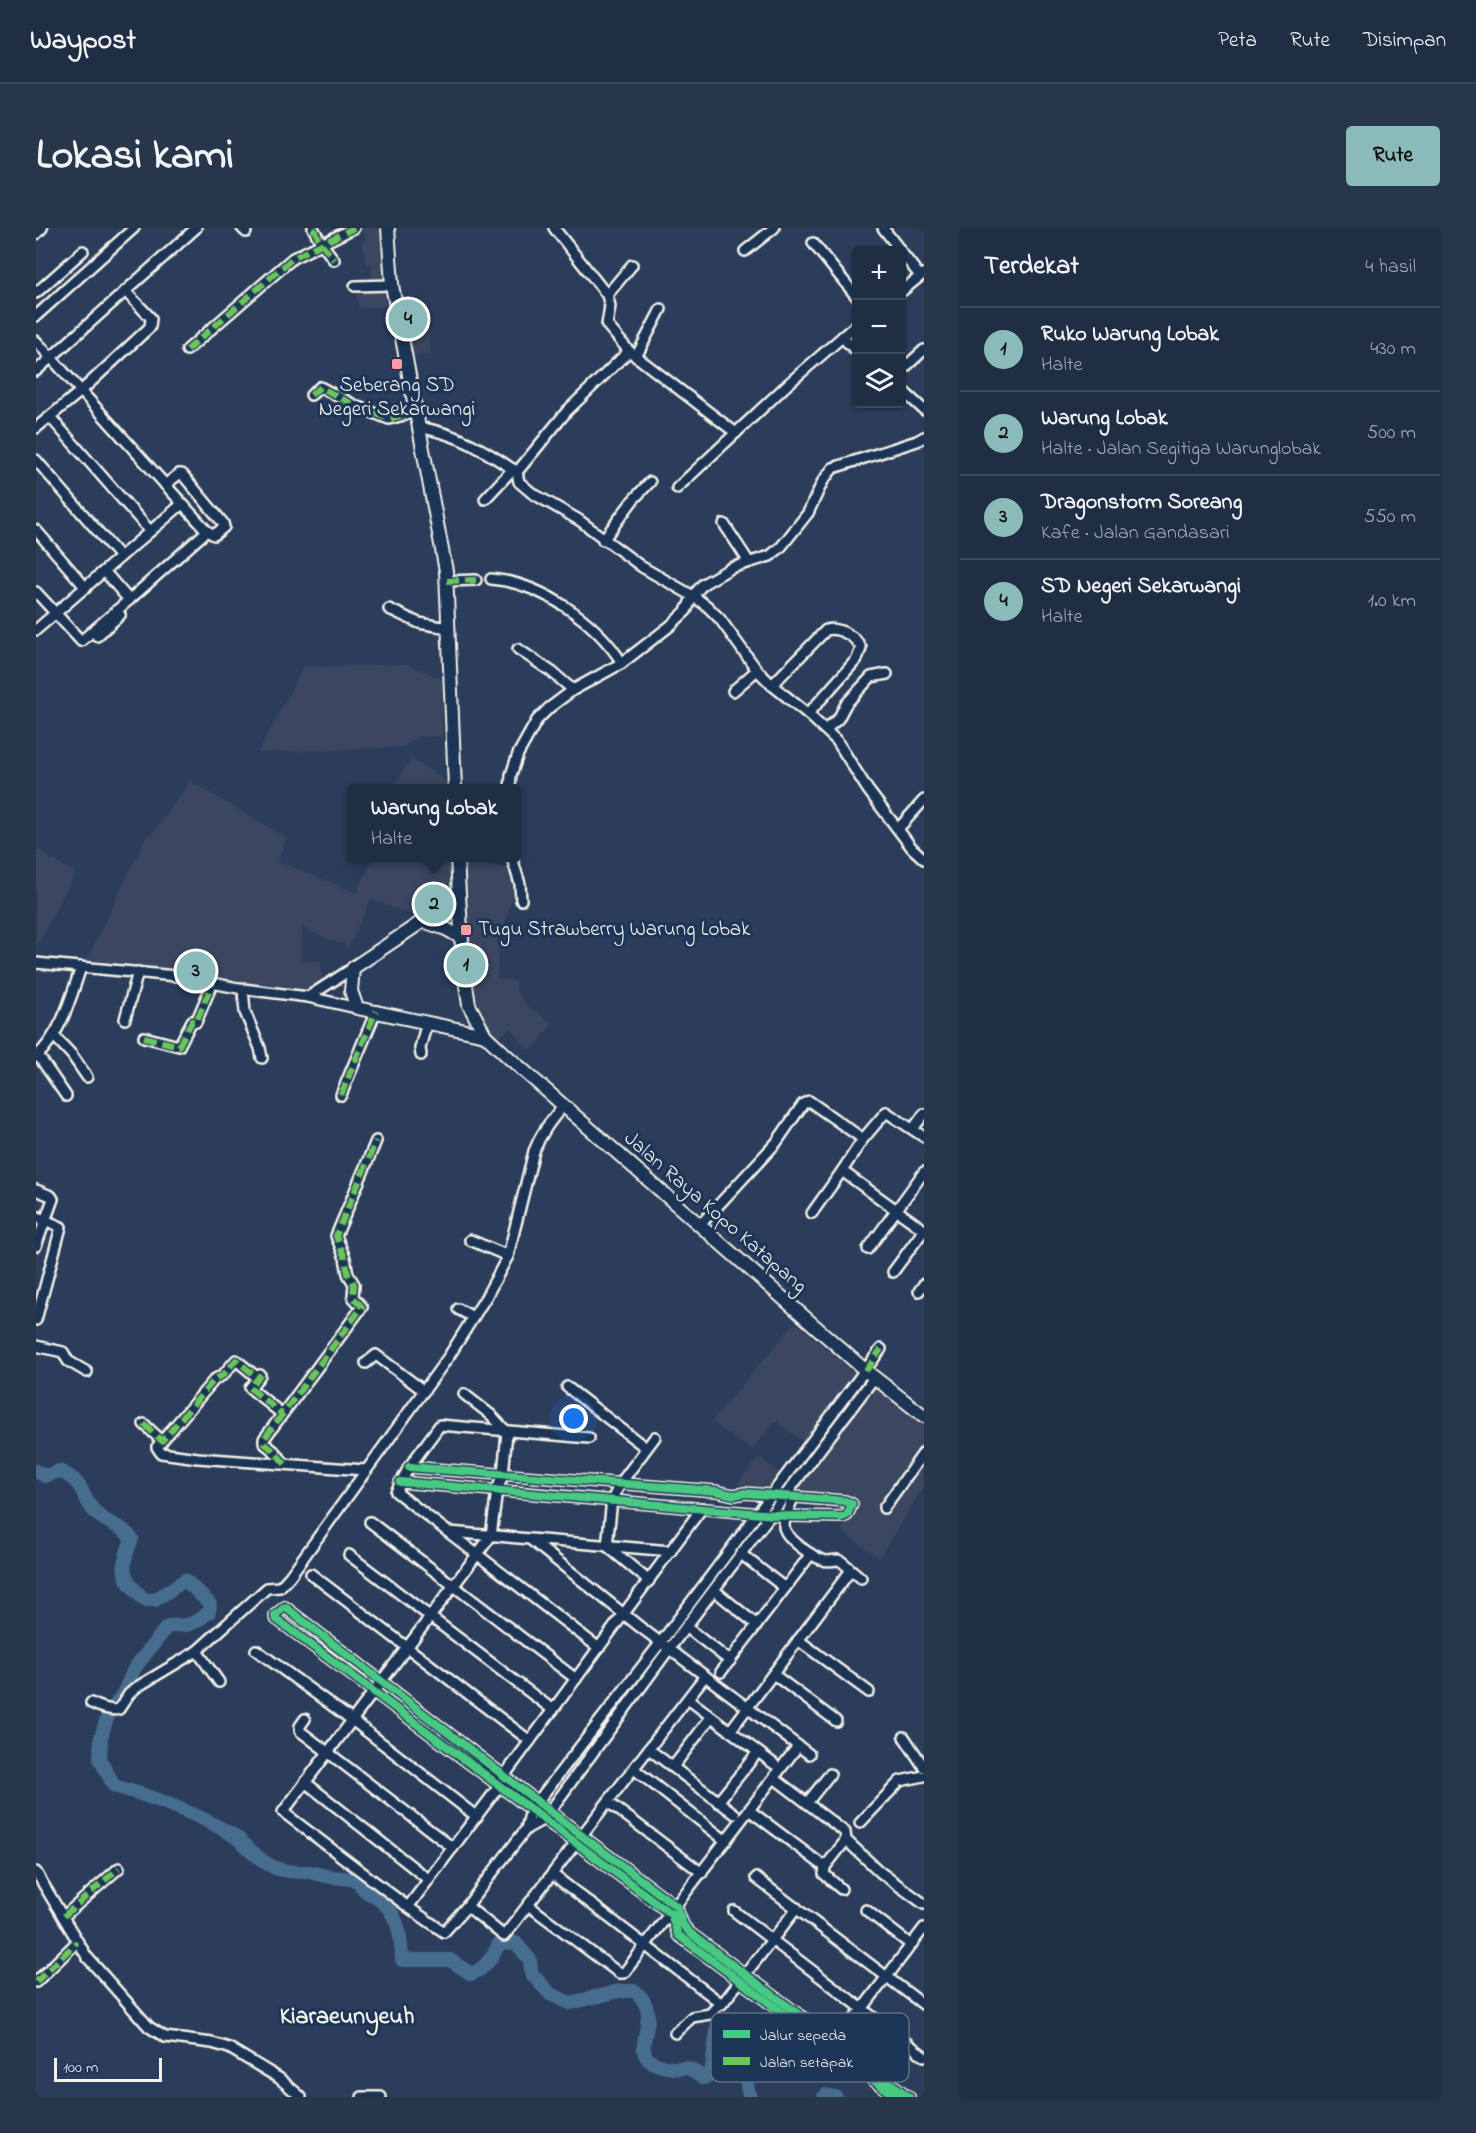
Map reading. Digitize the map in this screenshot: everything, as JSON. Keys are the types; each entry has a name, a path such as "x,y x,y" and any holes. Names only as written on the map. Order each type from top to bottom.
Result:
{"main road":[{"path":"388,228 392,285 418,427 436,509 447,581 455,784"},
{"path":"458,862 458,894 466,992 475,1017 485,1035"},
{"path":"458,894 423,921 353,968 351,991 357,1008 485,1035"},
{"path":"423,921 446,929 462,938"},
{"path":"464,1030 473,1024 475,1017"},
{"name":"Jalan Raya Kopo Katapang","path":"485,1035 870,1375 924,1416"}],"street":[{"path":"36,234 42,228"},
{"path":"36,316 134,228"},
{"path":"36,371 196,228"},
{"path":"313,228 334,260"},
{"path":"186,350 293,258 354,228"},
{"path":"554,228 608,296 607,325 633,354 736,433"},
{"path":"745,252 774,228"},
{"path":"883,228 896,246"},
{"path":"813,243 852,291"},
{"path":"36,293 83,251"},
{"path":"906,257 922,275 906,288"},
{"path":"608,296 632,265"},
{"path":"355,286 392,285"},
{"path":"36,428 81,391 150,327 152,318 125,291"},
{"path":"485,499 515,471 567,411 633,354 661,309"},
{"path":"677,488 852,329"},
{"path":"842,338 852,347"},
{"path":"36,341 182,504 207,531 214,536 224,527 224,523 182,474 178,474 165,485"},
{"path":"906,366 924,350"},
{"path":"311,395 320,387 356,406 389,419 416,412"},
{"path":"906,393 922,404"},
{"path":"50,417 150,531"},
{"path":"418,427 439,430 465,440 515,471 523,487 579,520 642,567 690,594 720,619 757,670 826,729 845,752 868,790 924,859"},
{"path":"511,784 513,764 537,720 570,687 678,619 686,611 690,594 703,584 747,559 770,556 789,539 808,513 823,481 833,468 924,437"},
{"path":"36,460 120,557"},
{"path":"603,540 633,500 650,482"},
{"path":"36,630 182,504"},
{"path":"724,524 747,559"},
{"path":"36,530 86,588"},
{"path":"36,592 81,641 87,644 117,619 120,615 117,610 207,531"},
{"path":"105,571 129,600"},
{"path":"491,579 514,584 564,606 585,620 619,658"},
{"path":"447,581 476,580"},
{"path":"389,609 418,623 448,628"},
{"path":"772,685 826,630 836,629 858,643 861,648 857,659 808,714"},
{"path":"518,649 570,687"},
{"path":"733,691 757,670"},
{"path":"826,729 838,719 846,704 870,677 887,674"},
{"path":"898,829 924,800"},
{"path":"513,862 520,884 521,900"},
{"path":"36,963 138,972 213,982 243,989 308,997 357,1008"},
{"path":"66,1096 37,1056 54,1036 71,998 81,967"},
{"path":"308,997 353,968"},
{"path":"125,1019 138,972"},
{"path":"144,1037 179,1046 192,1021 196,1022 213,982"},
{"path":"243,989 245,1012 262,1058"},
{"path":"341,1095 376,1011"},
{"path":"421,1055 420,1048 427,1022"},
{"path":"54,1036 72,1055 87,1077"},
{"path":"700,1226 776,1143 805,1101 809,1101 863,1139"},
{"path":"91,1703 96,1706 119,1709 137,1687 197,1651 267,1588 282,1586 449,1356 486,1298 508,1256 534,1151 543,1131 564,1105"},
{"path":"812,1213 863,1139 885,1112 924,1137"},
{"path":"913,1129 924,1114"},
{"path":"285,1464 263,1441 362,1307 353,1298 354,1284 348,1274 345,1258 336,1238 376,1141"},
{"path":"842,1171 924,1230 893,1272"},
{"path":"868,1250 924,1172"},
{"path":"36,1190 52,1197 36,1246"},
{"path":"36,1216 61,1227 36,1320"},
{"path":"470,1240 508,1256"},
{"path":"458,1309 473,1317"},
{"path":"36,1346 63,1352 68,1360 87,1372"},
{"path":"464,1394 491,1415 507,1432 503,1475 497,1490 491,1536 282,1812 408,1908 444,1932 467,1906 526,1829 534,1806 546,1790 665,1645 686,1627 772,1515 789,1498 870,1375 881,1349"},
{"path":"366,1363 376,1355 424,1391"},
{"path":"282,1414 250,1388 259,1376 236,1360 224,1375 215,1379 157,1447 164,1453 198,1458 365,1470"},
{"path":"526,1829 547,1815 758,1513 870,1375"},
{"path":"567,1387 646,1448"},
{"path":"144,1424 162,1441"},
{"path":"589,1438 440,1425 409,1467 400,1482 397,1493 599,1648"},
{"path":"607,1546 612,1500 620,1484 655,1437"},
{"path":"884,1508 924,1452"},
{"path":"400,1482 786,1516 843,1517 847,1515 852,1505 848,1501 745,1493 734,1495 716,1491 409,1467"},
{"path":"789,1498 784,1530 811,1554 823,1560 839,1561 861,1578"},
{"path":"408,1908 702,1508"},
{"path":"370,1521 576,1679"},
{"path":"449,1532 671,1551"},
{"path":"531,1540 746,1708 809,1754"},
{"path":"607,1546 649,1581"},
{"path":"741,1554 785,1588"},
{"path":"721,1672 811,1554"},
{"path":"349,1555 553,1710"},
{"path":"730,1731 851,1569"},
{"path":"310,1574 530,1741"},
{"path":"714,1590 757,1625"},
{"path":"502,1781 373,1690 275,1618 275,1615 285,1607 534,1806 674,1910 685,1929 791,2013"},
{"path":"686,1627 730,1660"},
{"path":"798,1640 869,1692"},
{"path":"256,1650 352,1720 477,1817"},
{"path":"197,1651 219,1682"},
{"path":"773,1674 836,1721"},
{"path":"467,1906 503,1936 705,1676"},
{"path":"692,1702 774,1764"},
{"path":"673,1767 711,1717"},
{"path":"305,1719 300,1726 300,1731 453,1848"},
{"path":"904,1737 924,1767"},
{"path":"528,1905 622,1974 626,1972 798,1746"},
{"path":"654,1753 735,1814"},
{"path":"718,1802 758,1753"},
{"path":"634,1769 726,1841"},
{"path":"807,1803 830,1774"},
{"path":"860,1823 900,1781 924,1776"},
{"path":"774,1778 845,1832 846,1840 880,1872 924,1904"},
{"path":"305,1782 429,1880"},
{"path":"546,1790 558,1800"},
{"path":"608,1802 702,1873"},
{"path":"749,1810 825,1867"},
{"path":"841,1888 824,1874 825,1867 846,1840"},
{"path":"64,1916 119,1868"},
{"path":"36,1872 92,1965 149,2027 159,2035 172,2039 212,2043 229,2048 279,2078 301,2097"},
{"path":"552,1874 720,2004"},
{"path":"756,1878 887,1977 922,2000"},
{"path":"675,2033 692,2017 710,2014 724,2003 797,1908"},
{"path":"866,1910 911,1945"},
{"path":"735,1911 869,2013"},
{"path":"859,2013 924,1928"},
{"path":"36,1982 77,1942"},
{"path":"909,2044 924,2056"},
{"path":"878,2082 896,2097"},
{"path":"887,2082 909,2097"},
{"path":"362,2097 381,2097"}],"shaded area":[{"path":"360,228 381,228 388,306 359,308 355,288 371,287 372,264 366,264 362,241 366,238"},
{"path":"405,310 428,320 431,355 412,356"},
{"path":"407,664 442,679 442,737 419,736 402,747 258,753 303,667"},
{"path":"412,759 447,782 447,784 395,784"},
{"path":"190,781 287,838 277,861 357,893 372,862 450,862 451,890 416,917 371,899 348,947 303,928 300,961 320,961 323,982 299,994 85,963 146,837 152,834"},
{"path":"36,849 75,873 36,947"},
{"path":"465,862 481,862 510,869 514,891 498,950 497,979 515,981 516,991 528,1007 553,1023 534,1049 528,1049 510,1028 496,1040 476,1007 466,941"},
{"path":"795,1322 853,1372 924,1421 924,1486 879,1558 841,1531 855,1511 763,1500 737,1483 760,1457 779,1473 808,1445 775,1421 752,1450 711,1422"}],"waterway":[{"path":"36,1471 45,1476 59,1471 68,1476 79,1486 98,1515 128,1534 132,1539 125,1558 125,1573 131,1586 145,1600 155,1600 185,1580 210,1604 209,1612 195,1622 166,1628 134,1669 122,1696 108,1715 101,1737 100,1759 114,1786 160,1801 205,1820 233,1835 267,1864 277,1869 358,1881 365,1891 383,1903 394,1916 401,1942 402,1960 450,1960 471,1974 485,1965 500,1942 516,1943 530,1960 531,1973 550,1994 570,2003 620,1991 635,1991 643,2000 647,2010 644,2052 648,2059 671,2068 688,2068 704,2078 711,2074"},
{"path":"746,2082 750,2097"},
{"path":"824,2097 826,2095 836,2097"}],"marked path":[{"path":"313,228 334,260"},
{"path":"187,350 293,258 354,228"},
{"path":"311,395 320,387 356,406 389,419 415,412"},
{"path":"447,581 476,580"},
{"path":"144,1037 179,1046 192,1021 196,1022 213,982"},
{"path":"341,1095 376,1011"},
{"path":"285,1464 264,1443 264,1439 362,1307 353,1297 354,1284 348,1274 345,1258 336,1236 376,1141"},
{"path":"866,1371 881,1349"},
{"path":"144,1424 162,1441 215,1379 223,1375 236,1360 258,1378"},
{"path":"261,1374 250,1388 282,1414"},
{"path":"64,1916 119,1868"},
{"path":"36,1982 77,1942"}],"cycle path":[{"path":"400,1482 786,1516 843,1517 847,1515 852,1504 845,1501 745,1493 734,1495 716,1491 409,1467"},
{"path":"783,2013 678,1935 671,1914 275,1618 275,1615 285,1607 676,1906 683,1925 690,1933 797,2013"},
{"path":"876,2082 896,2097"},
{"path":"889,2082 909,2097"}],"place":[{"name":"SD Negeri Sekarwangi","path":"408,319"},
{"name":"Seberang SD Negeri Sekarwangi","path":"397,364"},
{"name":"Warung Lobak","path":"434,904"},
{"name":"Tugu Strawberry Warung Lobak","path":"466,930"},
{"name":"Ruko Warung Lobak","path":"466,965"},
{"name":"Dragonstorm Soreang","path":"196,971"}],"district":[{"name":"Kiaraeunyeuh","path":"347,2017"}]}
